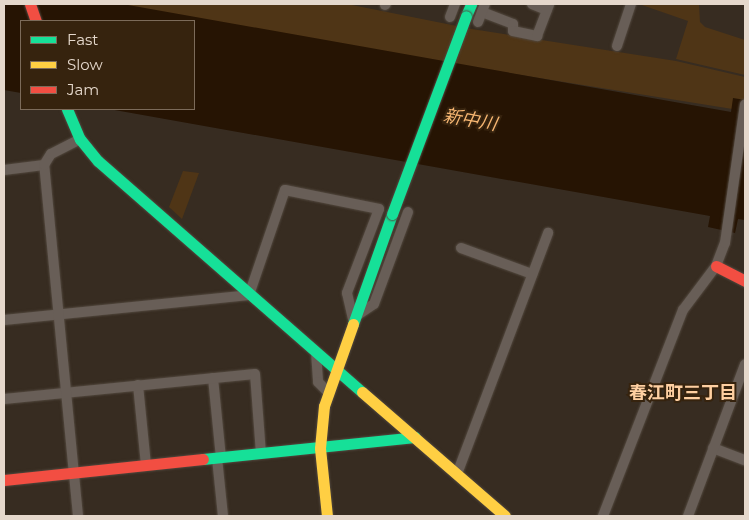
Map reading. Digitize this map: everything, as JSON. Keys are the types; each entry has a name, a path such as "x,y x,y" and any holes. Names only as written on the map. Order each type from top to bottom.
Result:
{"street":[{"path":"30,4 36,20"},
{"path":"450,16 455,4"},
{"path":"327,516 320,448 328,392 353,318 471,4"},
{"path":"478,22 484,8 513,24 513,31 537,36 548,7 532,4"},
{"path":"618,46 632,4"},
{"path":"604,516 683,310 716,266 725,243 745,104"},
{"path":"67,110 80,139 98,161 249,295 506,516"},
{"path":"78,516 44,165 51,154 80,139"},
{"path":"4,170 44,165"},
{"path":"249,295 285,190 379,209 347,293 353,318"},
{"path":"353,318 374,304 408,212"},
{"path":"457,474 548,233"},
{"path":"461,248 532,274"},
{"path":"716,266 745,281"},
{"path":"4,320 249,295"},
{"path":"316,352 318,382 328,392"},
{"path":"688,516 745,364"},
{"path":"4,398 254,374 261,454"},
{"path":"213,378 223,516"},
{"path":"138,385 146,465"},
{"path":"4,480 415,437"},
{"path":"713,448 745,460"}],"shaded area":[{"path":"117,4 347,4 472,29 676,61 745,77 745,111 465,66"},
{"path":"639,4 699,4 700,22 705,27 745,40 745,75 676,59 688,21"},
{"path":"183,171 199,173 182,219 169,207"}],"water":[{"name":"新中川","path":"4,4 128,5 731,112 733,98 745,100 745,220 738,219 735,233 708,227 710,216 115,110 195,110 195,20 20,20 20,93 4,90"}],"traffic: fast":[{"path":"466,16 471,4"},
{"path":"392,214 466,16"},
{"path":"67,110 80,139 98,161 362,392"},
{"path":"353,324 392,214"},
{"path":"203,459 415,437"}],"traffic: slow":[{"path":"327,516 320,448 324,406 353,324"},
{"path":"362,392 505,516"}],"traffic: jam":[{"path":"30,4 36,20"},
{"path":"716,266 745,281"},
{"path":"4,480 203,459"}],"district":[{"name":"春江町三丁目","path":"683,393"}]}
